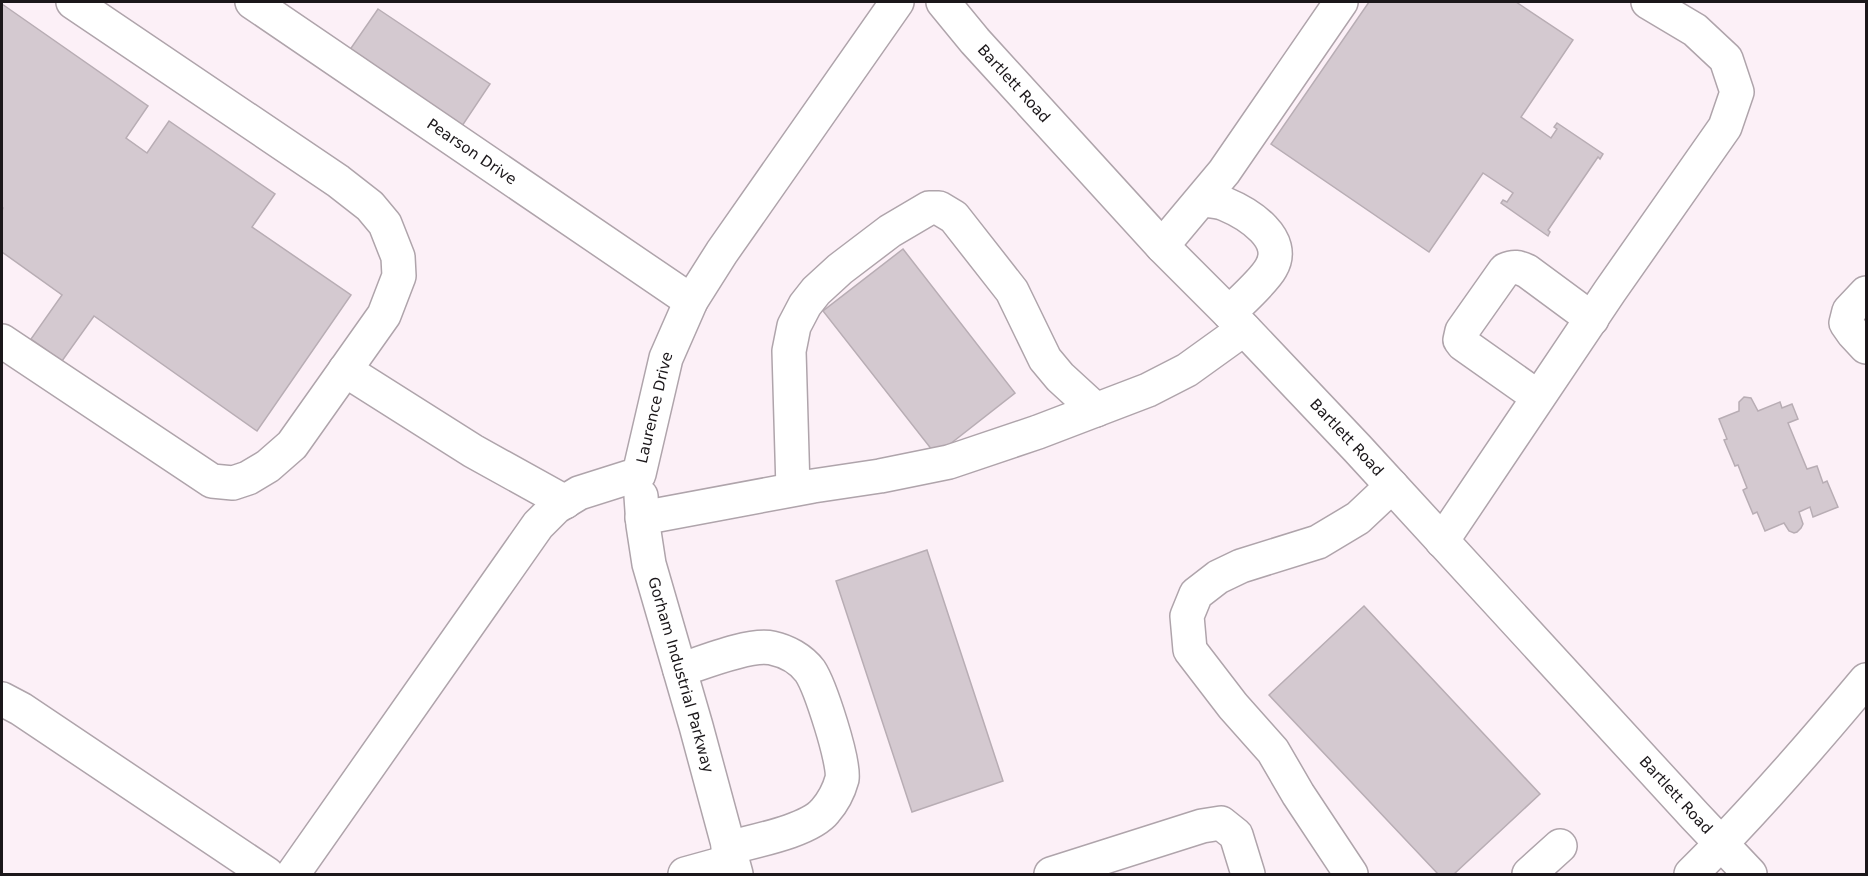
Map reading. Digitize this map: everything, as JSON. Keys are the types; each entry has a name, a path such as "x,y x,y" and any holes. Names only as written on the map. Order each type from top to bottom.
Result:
{"street":[{"path":"2,341 212,481 233,483 268,466 292,445 384,315 399,276 398,257 385,224 370,206 338,181 73,2"},
{"name":"Laurence Drive","path":"293,874 538,525 556,507 579,493 639,474 666,358 691,301 722,252 897,2"},
{"name":"Bartlett Road","path":"943,2 1162,246 1237,321 1392,486 1750,874"},
{"path":"1162,246 1224,172 1341,2"},
{"path":"1442,541 1538,397 1725,127 1737,92 1726,59 1695,30 1648,2"},
{"name":"Pearson Drive","path":"270,7 691,301"},
{"path":"642,518 949,462 1148,390 1187,370 1237,321 1276,256 1272,239 1257,223 1224,203 1202,200"},
{"path":"793,489 789,351 794,326 805,305 816,291 840,269 890,231 929,208 939,208 954,217 1012,291 1046,359 1060,377 1096,410"},
{"path":"1538,397 1463,344 1460,340 1462,332 1505,270 1511,267 1527,271 1592,319"},
{"path":"1866,293 1849,311 1846,322 1866,347"},
{"path":"345,370 473,451 565,502"},
{"name":"Gorham Industrial Parkway","path":"639,474 642,518 649,564 732,861"},
{"path":"1351,874 1298,794 1273,751 1233,706 1190,650 1187,616 1196,594 1218,577 1241,566 1318,542 1358,518 1392,486"},
{"path":"680,670 757,646 772,648 798,659 818,684 842,764 842,779 835,796 825,812 815,820 732,861 686,874"},
{"path":"1691,874 1794,766 1866,680"},
{"path":"2,699 21,709 267,874"},
{"path":"1051,874 1202,826 1221,823 1236,835 1248,874"},
{"path":"1529,874 1560,846"}],"building":[{"path":"1369,2 1516,2 1573,40 1521,117 1551,138 1557,129 1554,127 1557,123 1603,154 1600,159 1598,157 1548,230 1550,232 1548,236 1501,203 1503,200 1507,202 1513,193 1483,173 1429,252 1271,144"},
{"path":"2,4 148,106 126,138 147,153 169,121 275,194 252,227 351,295 257,431 94,316 62,361 31,339 62,295 2,252"},
{"path":"378,9 490,84 462,126 349,51"},
{"path":"903,249 1015,393 936,455 823,311"},
{"path":"1744,397 1751,398 1758,411 1780,402 1782,408 1792,404 1798,419 1788,423 1807,469 1817,466 1823,483 1827,481 1838,507 1813,517 1810,507 1799,512 1803,524 1797,532 1789,531 1784,523 1765,531 1757,512 1753,514 1743,490 1747,488 1738,465 1735,466 1724,440 1727,439 1719,419 1739,411 1739,402"},
{"path":"927,550 1003,781 912,812 836,581"},
{"path":"1364,606 1540,794 1454,874 1438,874 1269,695"}]}
